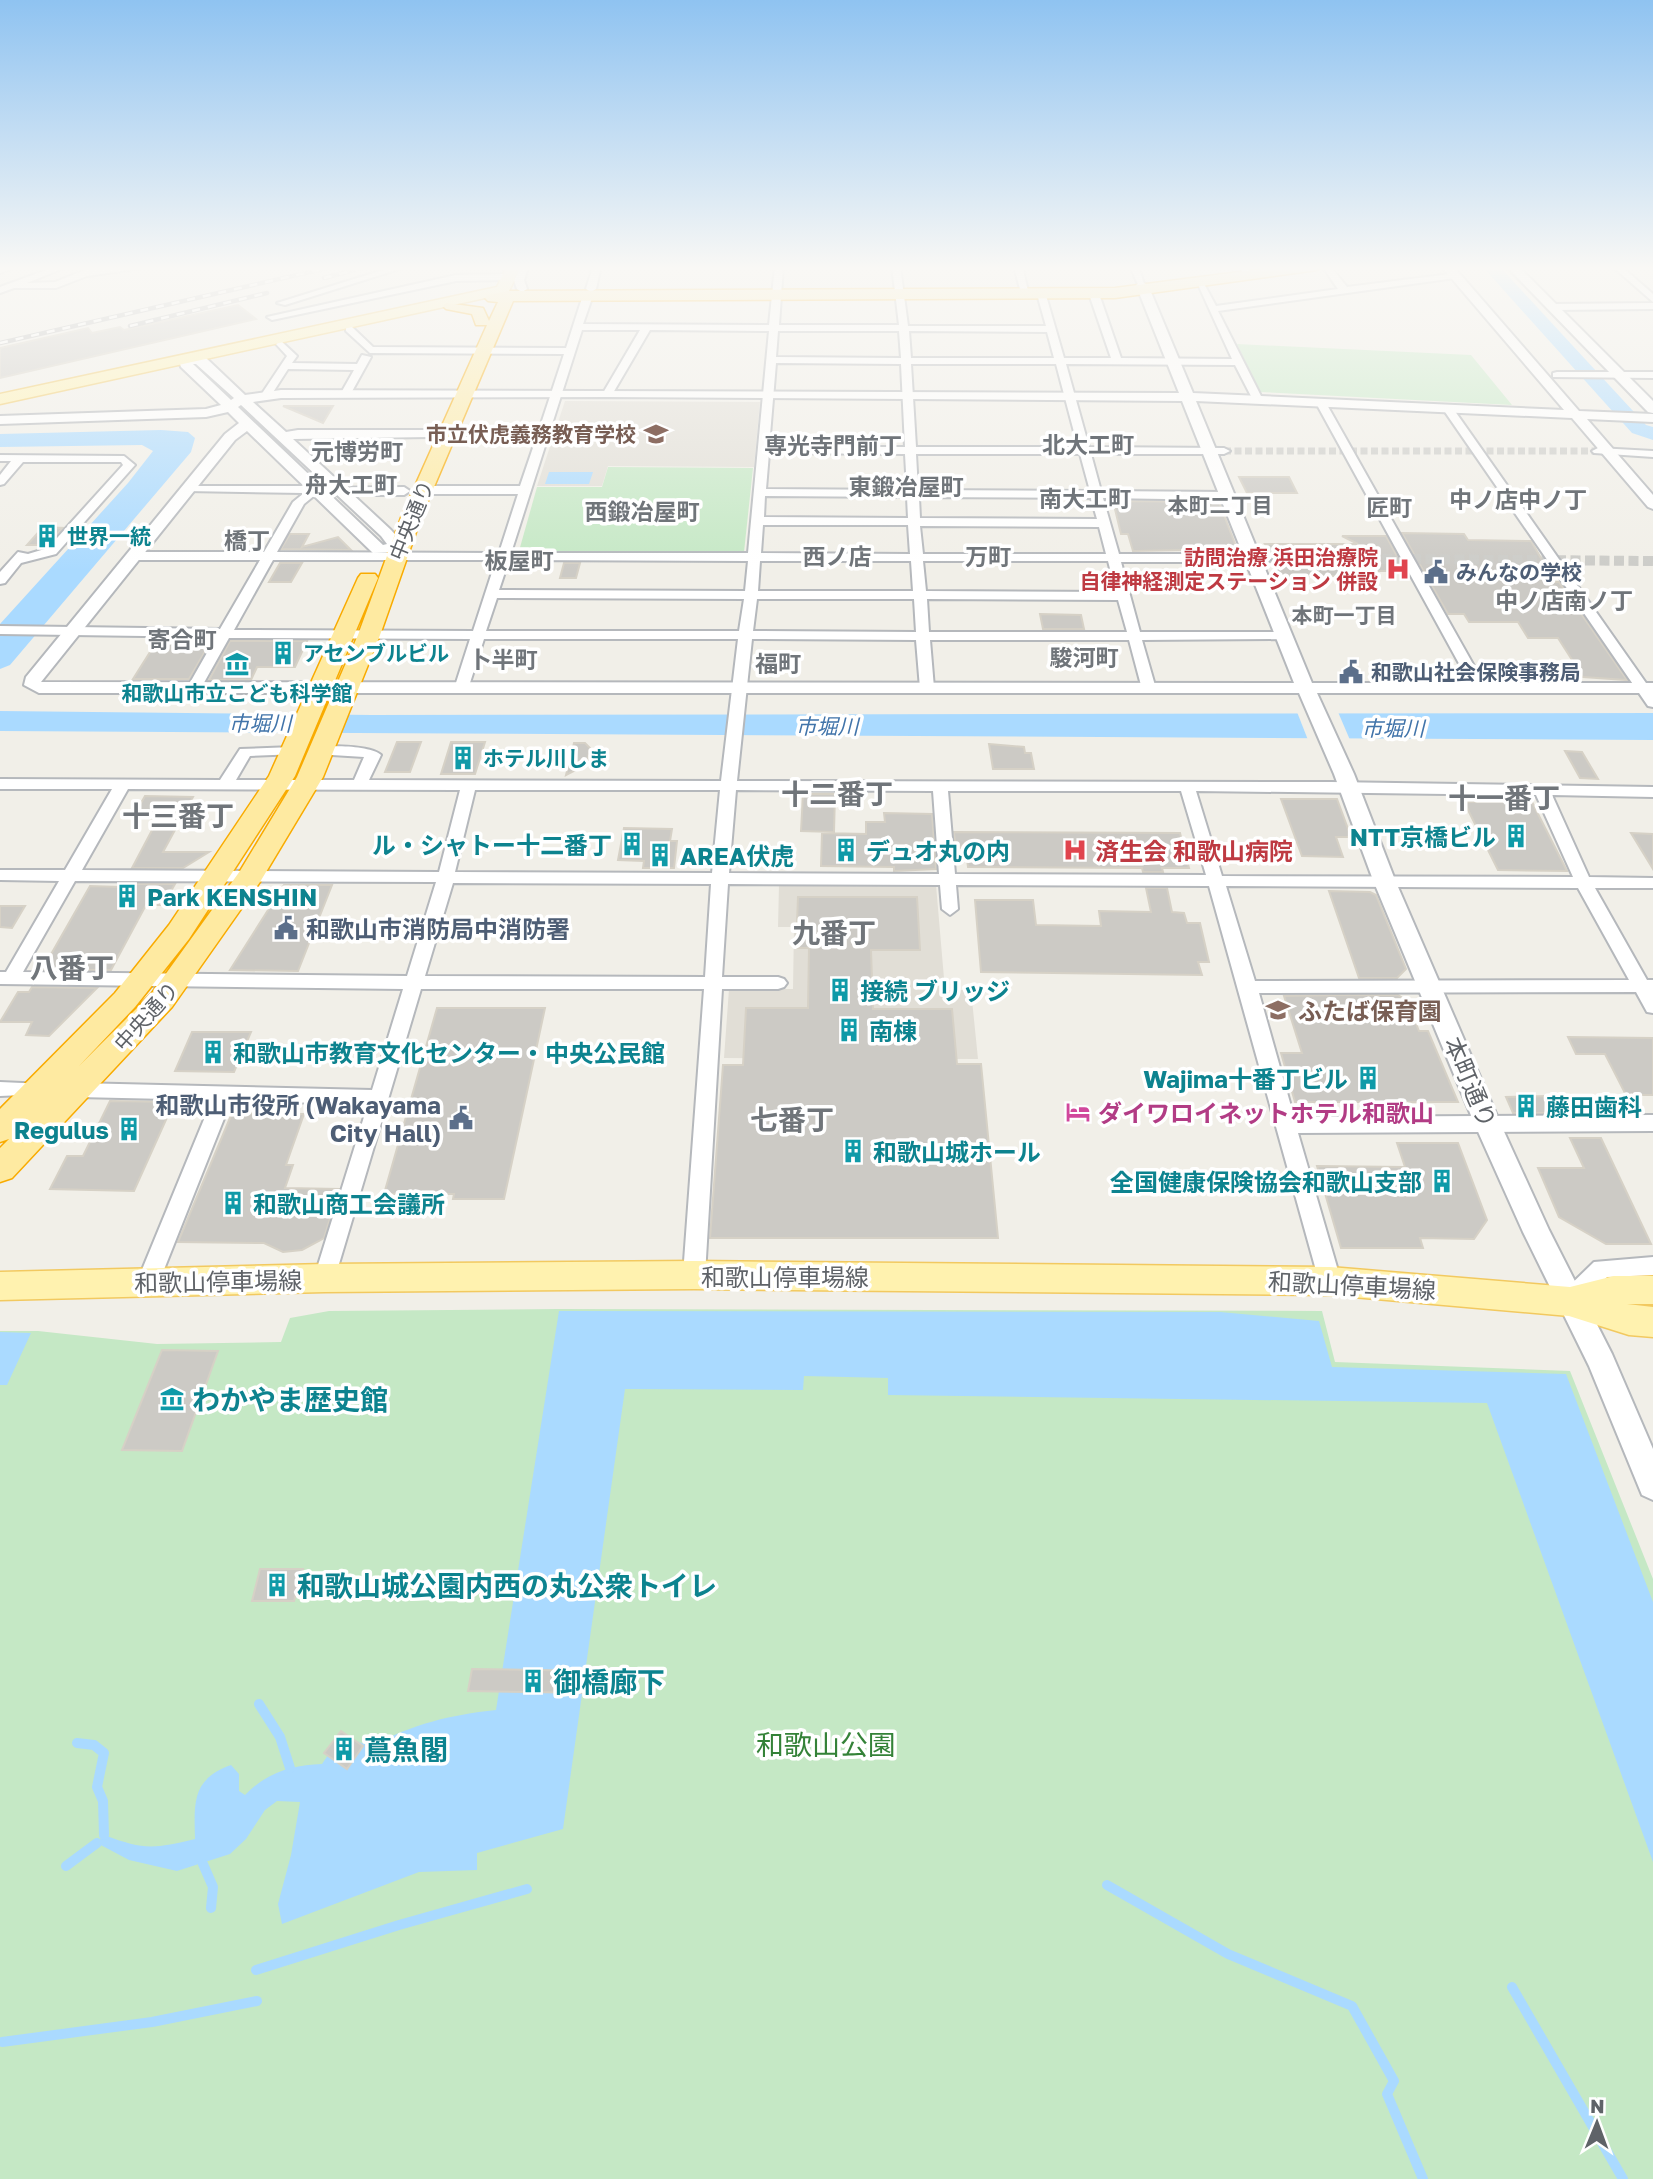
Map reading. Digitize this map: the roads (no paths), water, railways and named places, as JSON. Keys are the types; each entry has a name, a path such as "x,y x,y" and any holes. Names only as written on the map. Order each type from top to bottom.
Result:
{"highway":[{"name":"中央通り","path":"0,1129 142,981 216,876 275,785 309,746 345,695 369,635 387,549 404,491 439,433 468,368"},
{"name":"中央通り","path":"0,1170 147,1017 177,982 250,876 305,785 318,695 344,635 387,549 423,490 439,433"}],"main road":[{"path":"0,399 158,368"},
{"path":"0,406 163,368"},
{"name":"和歌山停車場線","path":"0,1286 325,1278 694,1275 1330,1281 1569,1301 1629,1320 1653,1322"},
{"name":"和歌山停車場線","path":"1569,1301 1614,1290 1653,1290"}],"street":[{"path":"199,368 236,403 283,437 340,490 387,549"},
{"path":"266,395 285,368"},
{"path":"345,393 360,368"},
{"path":"461,689 564,368"},
{"path":"608,393 623,368"},
{"path":"694,1275 720,877 772,368"},
{"path":"904,368 927,688"},
{"path":"1062,368 1149,689"},
{"path":"1175,368 1217,451 1228,496 1260,559 1285,636 1306,689"},
{"path":"1242,368 1258,400"},
{"path":"1537,368 1604,452 1653,504"},
{"path":"1550,368 1653,485"},
{"path":"1611,368 1653,410"},
{"path":"1557,375 1653,374"},
{"path":"0,420 206,413 266,395 291,393 1188,397 1646,418"},
{"path":"236,403 247,424 314,490 387,549"},
{"path":"1321,403 1479,689"},
{"path":"1448,409 1649,693"},
{"path":"247,424 230,437 135,556 64,632 33,685 39,688 194,688 318,695 461,689 738,698 927,688 1479,689 1649,693"},
{"path":"283,437 298,434 543,433"},
{"path":"764,450 1217,451"},
{"path":"1604,452 1653,454"},
{"path":"0,458 124,459 129,465 52,551 16,561"},
{"path":"0,481 19,459"},
{"path":"190,489 404,491"},
{"path":"194,688 299,502 314,490"},
{"path":"423,490 524,490"},
{"path":"760,492 1228,496"},
{"path":"757,521 1103,523"},
{"path":"135,556 267,557 387,549 504,558 1260,559"},
{"path":"0,555 22,555 0,580"},
{"path":"492,594 1123,596"},
{"path":"0,631 344,635 1285,636"},
{"name":"本町通り","path":"1306,689 1331,743 1384,880 1432,987 1488,1125 1569,1301 1602,1363 1653,1485"},
{"path":"225,785 245,752 309,746 373,755 360,784"},
{"path":"0,784 1187,787 1653,792"},
{"path":"5,978 71,876 123,784"},
{"path":"325,1278 446,877 469,785"},
{"path":"940,786 950,909"},
{"path":"1187,787 1248,987 1330,1281"},
{"path":"1542,791 1583,882 1647,986 1653,1007"},
{"path":"0,875 1653,883"},
{"path":"5,978 177,982 778,983"},
{"path":"1248,987 1647,986"},
{"path":"0,1089 38,1089"},
{"path":"77,1090 379,1097"},
{"path":"148,1282 224,1094"},
{"path":"1286,1125 1653,1123"},
{"path":"1569,1301 1602,1268 1653,1266"}],"water":[{"path":"161,430 188,432 195,438 191,452 10,665 0,669 0,624 128,483 153,451 142,445 0,447 0,434"},
{"path":"549,472 593,472 589,484 545,484"},
{"name":"市堀川","path":"0,711 372,715 1653,713 1653,740 0,731"},
{"path":"559,1311 1220,1312 1319,1321 1332,1367 1566,1374 1653,1602 1653,1862 1487,1403 888,1395 888,1378 804,1376 803,1390 625,1389 563,1829 477,1853 477,1870 419,1872 282,1924 278,1904 291,1855 300,1802 277,1801 265,1810 246,1839 230,1854 177,1871 129,1860 97,1843 104,1835 149,1846 195,1839 198,1793 209,1777 231,1765 239,1774 239,1791 245,1795 262,1781 280,1772 300,1766 322,1764 341,1736 371,1746 432,1722 496,1710"},
{"path":"0,1332 31,1333 7,1385 0,1385"}],"waterway":[{"path":"1583,368 1639,429 1653,434"},
{"path":"259,1704 280,1737 290,1768"},
{"path":"77,1743 94,1745 104,1753 97,1787 103,1801 104,1835"},
{"path":"66,1866 97,1843"},
{"path":"203,1864 213,1887 211,1908"},
{"path":"1107,1885 1228,1954 1352,2006 1394,2081 1387,2094 1423,2179"},
{"path":"256,1970 399,1925 527,1889"},
{"path":"1512,1987 1623,2179"},
{"path":"2,2042 152,2022 257,2001"}],"tunnel":[{"path":"1224,451 1598,451"},
{"path":"1266,558 1653,561"}],"place":[{"name":"市立伏虎義務教育学校","path":"656,434"},
{"name":"世界一統","path":"47,536"},
{"name":"訪問治療 浜田治療院 自律神経測定ステーション 併設","path":"1398,569"},
{"name":"みんなの学校","path":"1436,572"},
{"name":"アセンブルビル","path":"283,653"},
{"name":"和歌山市立こども科学館","path":"237,664"},
{"name":"和歌山社会保険事務局","path":"1351,672"},
{"name":"ホテル川しま","path":"463,758"},
{"name":"NTT京橋ビル","path":"1516,836"},
{"name":"ル・シャトー十二番丁","path":"632,844"},
{"name":"デュオ丸の内","path":"846,850"},
{"name":"済生会 和歌山病院","path":"1075,850"},
{"name":"AREA伏虎","path":"660,855"},
{"name":"Park KENSHIN","path":"127,896"},
{"name":"和歌山市消防局中消防署","path":"286,928"},
{"name":"接続 ブリッジ","path":"840,990"},
{"name":"ふたば保育園","path":"1278,1010"},
{"name":"南棟","path":"849,1030"},
{"name":"和歌山市教育文化センター・中央公民館","path":"213,1052"},
{"name":"Wajima十番丁ビル","path":"1368,1078"},
{"name":"藤田歯科","path":"1526,1106"},
{"name":"ダイワロイネットホテル和歌山","path":"1078,1112"},
{"name":"和歌山市役所 (Wakayama City Hall)","path":"461,1118"},
{"name":"Regulus","path":"129,1129"},
{"name":"和歌山城ホール","path":"853,1151"},
{"name":"全国健康保険協会和歌山支部","path":"1442,1181"},
{"name":"和歌山商工会議所","path":"233,1203"},
{"name":"わかやま歴史館","path":"172,1399"},
{"name":"和歌山城公園内西の丸公衆トイレ","path":"277,1585"},
{"name":"御橋廊下","path":"533,1681"},
{"name":"蔦魚閣","path":"344,1749"}],"district":[{"name":"北大工町","path":"1088,444"},
{"name":"専光寺門前丁","path":"833,445"},
{"name":"元博労町","path":"357,451"},
{"name":"舟大工町","path":"351,484"},
{"name":"東鍛冶屋町","path":"906,486"},
{"name":"南大工町","path":"1085,498"},
{"name":"中ノ店中ノ丁","path":"1518,499"},
{"name":"本町二丁目","path":"1220,505"},
{"name":"匠町","path":"1389,507"},
{"name":"西鍛冶屋町","path":"642,511"},
{"name":"橋丁","path":"247,540"},
{"name":"西ノ店","path":"837,556"},
{"name":"万町","path":"988,556"},
{"name":"板屋町","path":"519,560"},
{"name":"中ノ店南ノ丁","path":"1564,600"},
{"name":"本町一丁目","path":"1344,615"},
{"name":"寄合町","path":"182,639"},
{"name":"駿河町","path":"1084,657"},
{"name":"卜半町","path":"503,659"},
{"name":"福町","path":"778,663"},
{"name":"十二番丁","path":"837,793"},
{"name":"十一番丁","path":"1504,797"},
{"name":"十三番丁","path":"178,815"},
{"name":"九番丁","path":"834,932"},
{"name":"八番丁","path":"72,967"},
{"name":"七番丁","path":"792,1119"}],"park label":[{"name":"和歌山公園","path":"826,1744"}]}
